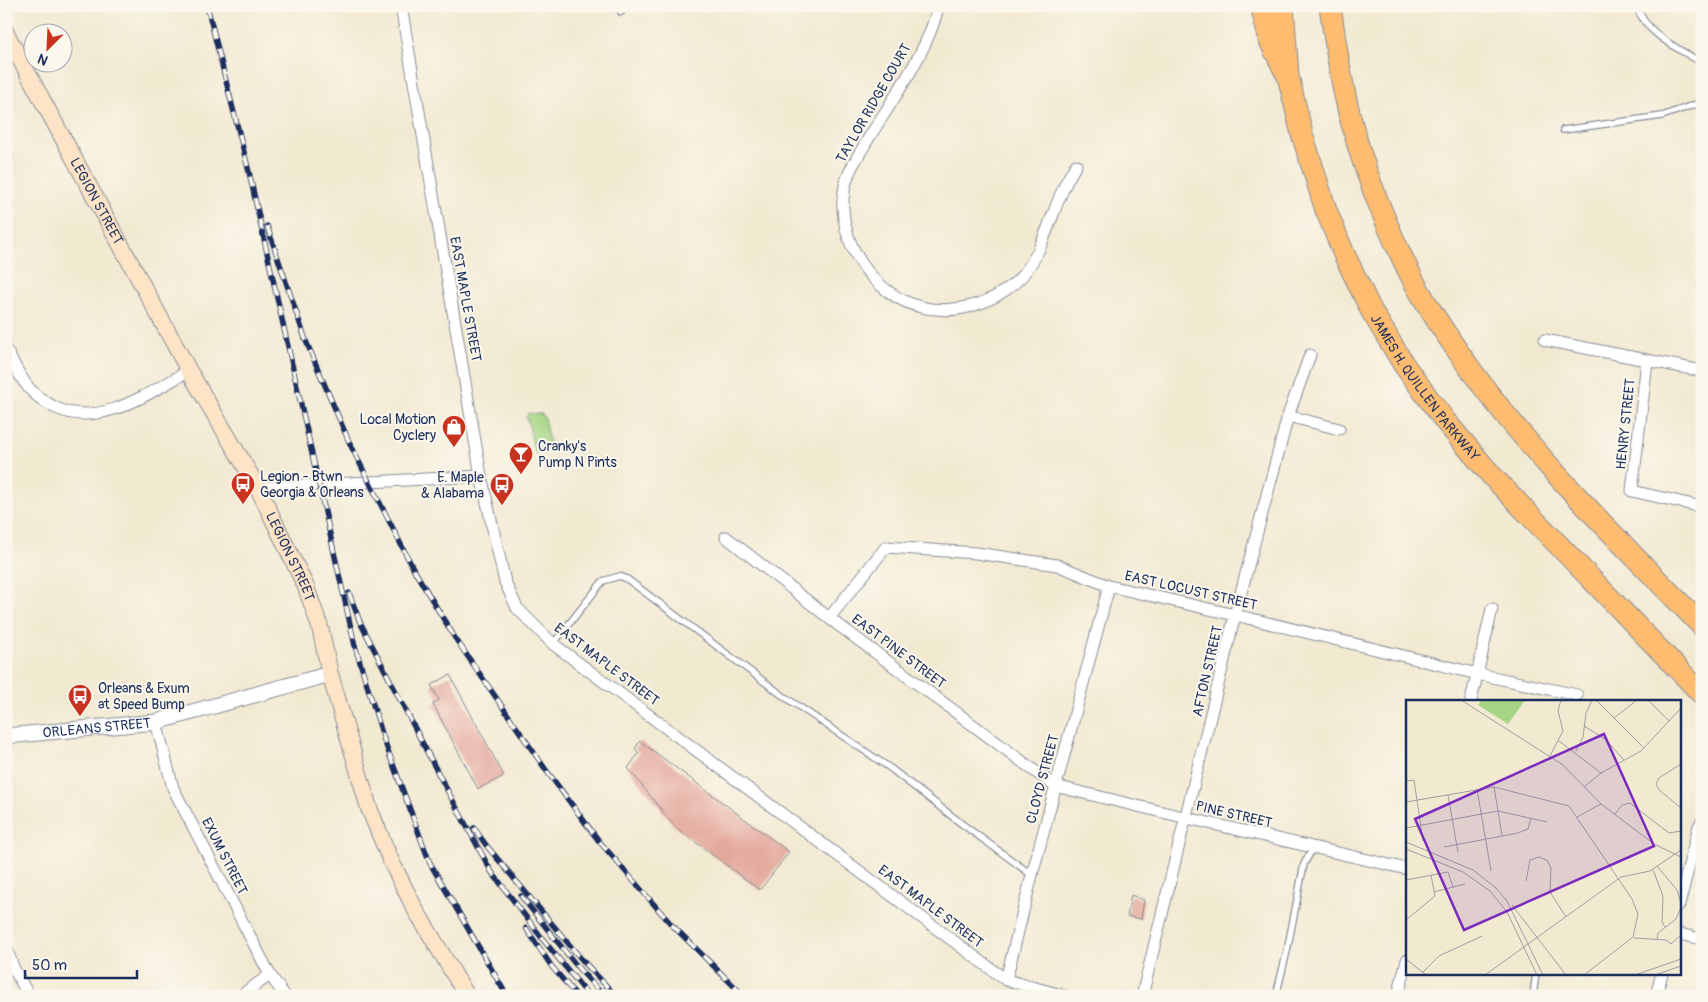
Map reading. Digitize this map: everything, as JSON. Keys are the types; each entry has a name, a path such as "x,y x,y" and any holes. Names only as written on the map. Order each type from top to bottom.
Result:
{"highway":[{"path":"1261,6 1270,41 1288,76"},
{"name":"JAMES H. QUILLEN PARKWAY","path":"1283,6 1288,76 1302,134 1326,210 1344,254 1371,310 1404,365 1445,422 1492,476 1702,694"},
{"path":"1330,6 1336,52 1353,129 1380,205 1410,274 1443,330 1476,378 1523,437 1584,504 1702,626"}],"main road":[{"name":"LEGION STREET","path":"6,33 189,370 258,488 306,587 320,627 330,674 369,808 390,860 415,908 467,996"}],"street":[{"name":"EAST MAPLE STREET","path":"401,6 481,476 505,582 517,608 553,644 1006,980 1064,996"},
{"name":"TAYLOR RIDGE COURT","path":"938,6 932,31 856,158 844,189 842,208 845,228 853,250 878,283 900,298 920,306 940,310 960,309 980,304 1000,294 1017,281 1029,266 1046,234 1065,184 1076,165"},
{"path":"1545,340 1702,372"},
{"path":"6,350 26,384 40,400 62,410 83,415 102,413 120,407 189,370"},
{"name":"AFTON STREET","path":"1142,996 1187,818 1235,615 1288,416 1310,355"},
{"name":"HENRY STREET","path":"1647,361 1632,491 1702,507"},
{"path":"1288,416 1339,429"},
{"path":"258,488 481,476"},
{"name":"EAST PINE STREET","path":"726,537 829,618 1056,786"},
{"name":"EAST LOCUST STREET","path":"829,618 886,547 976,553 1057,565 1109,586 1478,674 1577,695"},
{"name":"CLOYD STREET","path":"1006,980 1032,874 1109,586"},
{"path":"1471,700 1492,610"},
{"name":"ORLEANS STREET","path":"6,736 156,722 330,674"},
{"name":"EXUM STREET","path":"156,722 173,788 270,975 285,996"},
{"name":"PINE STREET","path":"1056,786 1406,869"},
{"path":"1680,901 1699,826 1702,822"},
{"path":"1680,934 1702,939"},
{"path":"6,948 14,969 29,996"},
{"path":"1398,996 1406,964"},
{"path":"1656,996 1662,974"},
{"path":"240,996 270,975"}],"lane":[{"path":"1637,6 1640,16 1664,41 1702,62"},
{"path":"1563,130 1662,116 1702,102"},
{"path":"553,644 603,581 620,576 627,579 782,695 890,768 962,824 1032,874"},
{"path":"1276,996 1304,864 1313,848"},
{"path":"1533,996 1536,974"}],"green space":[{"path":"528,413 542,414 550,446 549,451 536,453 526,418"}],"building":[{"path":"450,675 504,776 478,789 433,704 439,700 431,685"},
{"path":"640,741 789,852 760,890 675,827 628,768 639,753 635,749"},
{"path":"1131,895 1144,900 1141,919 1127,916"}],"railway":[{"path":"207,6 249,172 355,646 384,740 430,863 507,996"},
{"path":"267,226 306,341 350,444 414,570 455,638 546,770 599,841 671,924 744,996"},
{"path":"349,593 360,622 491,871 589,996"},
{"path":"474,828 583,961 616,996"},
{"path":"521,896 580,970 604,996"},
{"path":"526,928 552,967 577,996"}],"place":[{"name":"Local Motion Cyclery","path":"454,448"},
{"name":"Cranky's Pump N Pints","path":"521,475"},
{"name":"Legion - Btwn Georgia & Orleans","path":"243,505"},
{"name":"E. Maple & Alabama","path":"502,506"},
{"name":"Orleans & Exum at Speed Bump","path":"80,717"}]}
